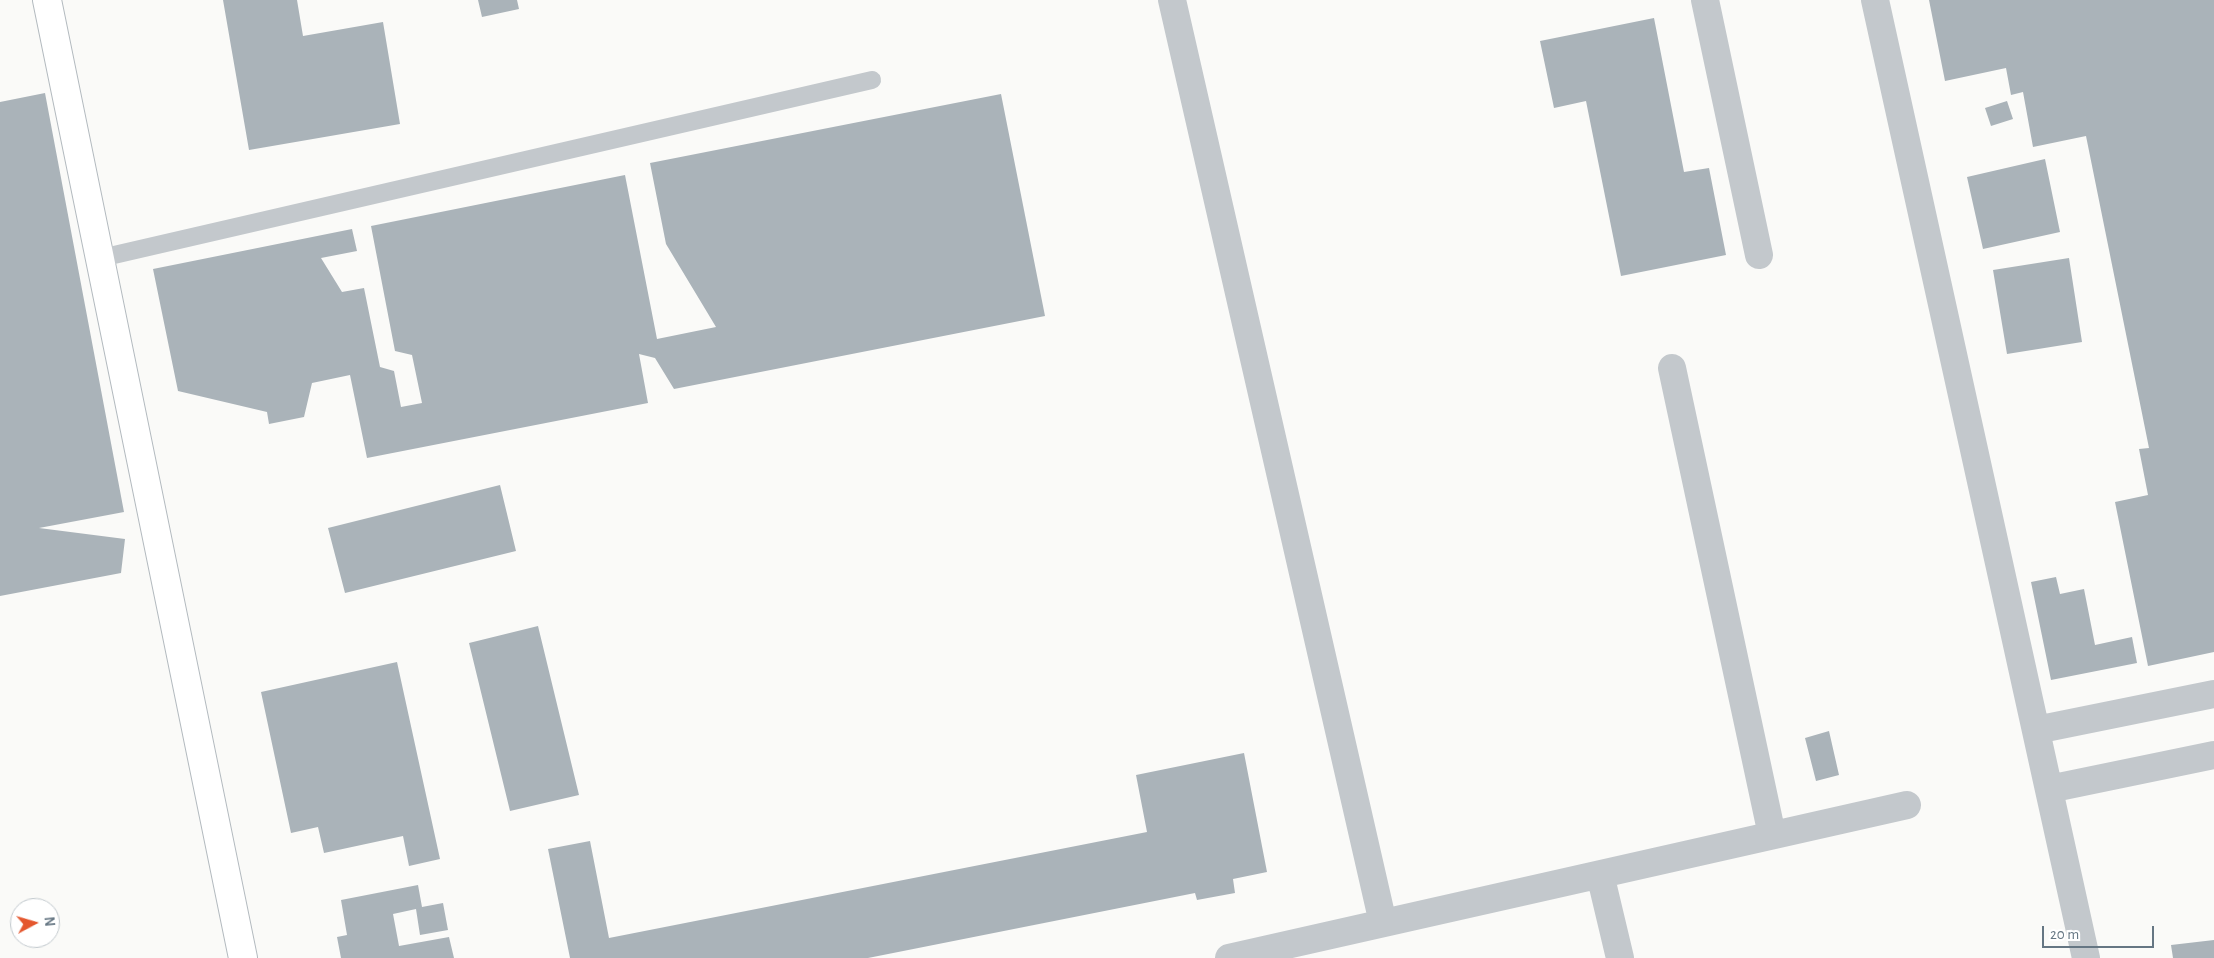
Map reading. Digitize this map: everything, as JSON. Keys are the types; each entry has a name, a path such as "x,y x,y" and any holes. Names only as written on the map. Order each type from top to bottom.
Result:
{"main road":[{"path":"48,0 243,958"}],"street":[{"path":"1172,0 1383,923"},
{"path":"1705,0 1759,255"},
{"path":"1875,0 2086,958"},
{"path":"1672,368 1772,835"},
{"path":"2036,730 2214,694"},
{"path":"2049,789 2214,755"},
{"path":"1229,958 1907,805"},
{"path":"1600,874 1620,958"}],"lane":[{"path":"101,258 872,80"}],"building":[{"path":"223,0 297,0 303,36 383,22 400,124 249,150"},
{"path":"478,0 517,0 519,9 482,17"},
{"path":"1929,0 2214,0 2214,652 2148,666 2115,502 2148,495 2139,449 2149,448 2086,136 2033,147 2023,92 2011,95 2006,68 1945,81"},
{"path":"1654,18 1684,172 1709,168 1726,255 1621,276 1586,101 1554,108 1540,41"},
{"path":"45,93 124,512 39,528 125,539 121,573 0,596 0,102"},
{"path":"1001,94 1045,316 674,389 655,358 639,354 648,403 367,458 350,375 312,383 304,417 269,424 267,412 178,391 153,269 352,229 357,251 321,258 342,292 364,288 380,367 394,371 401,407 422,403 412,355 395,351 371,226 625,175 657,339 716,327 666,244 650,163"},
{"path":"2007,101 2013,119 1991,126 1985,108"},
{"path":"2045,159 2060,232 1983,249 1967,177"},
{"path":"2069,258 2082,342 2007,354 1993,270"},
{"path":"500,485 516,551 345,593 328,528"},
{"path":"2056,577 2060,594 2084,589 2095,645 2132,637 2137,663 2051,680 2031,582"},
{"path":"538,626 579,795 510,811 469,643"},
{"path":"397,662 440,859 409,866 403,836 324,853 318,827 291,833 261,692"},
{"path":"1829,731 1839,775 1816,781 1805,738"},
{"path":"1244,753 1267,872 1233,879 1235,893 1197,900 1195,893 868,958 570,958 548,849 590,841 609,938 1147,832 1136,775"},
{"path":"418,885 422,907 443,903 448,930 420,935 416,909 393,914 399,946 449,937 454,958 341,958 337,937 347,935 341,900"},
{"path":"2214,940 2214,958 2173,958 2171,945"}]}
